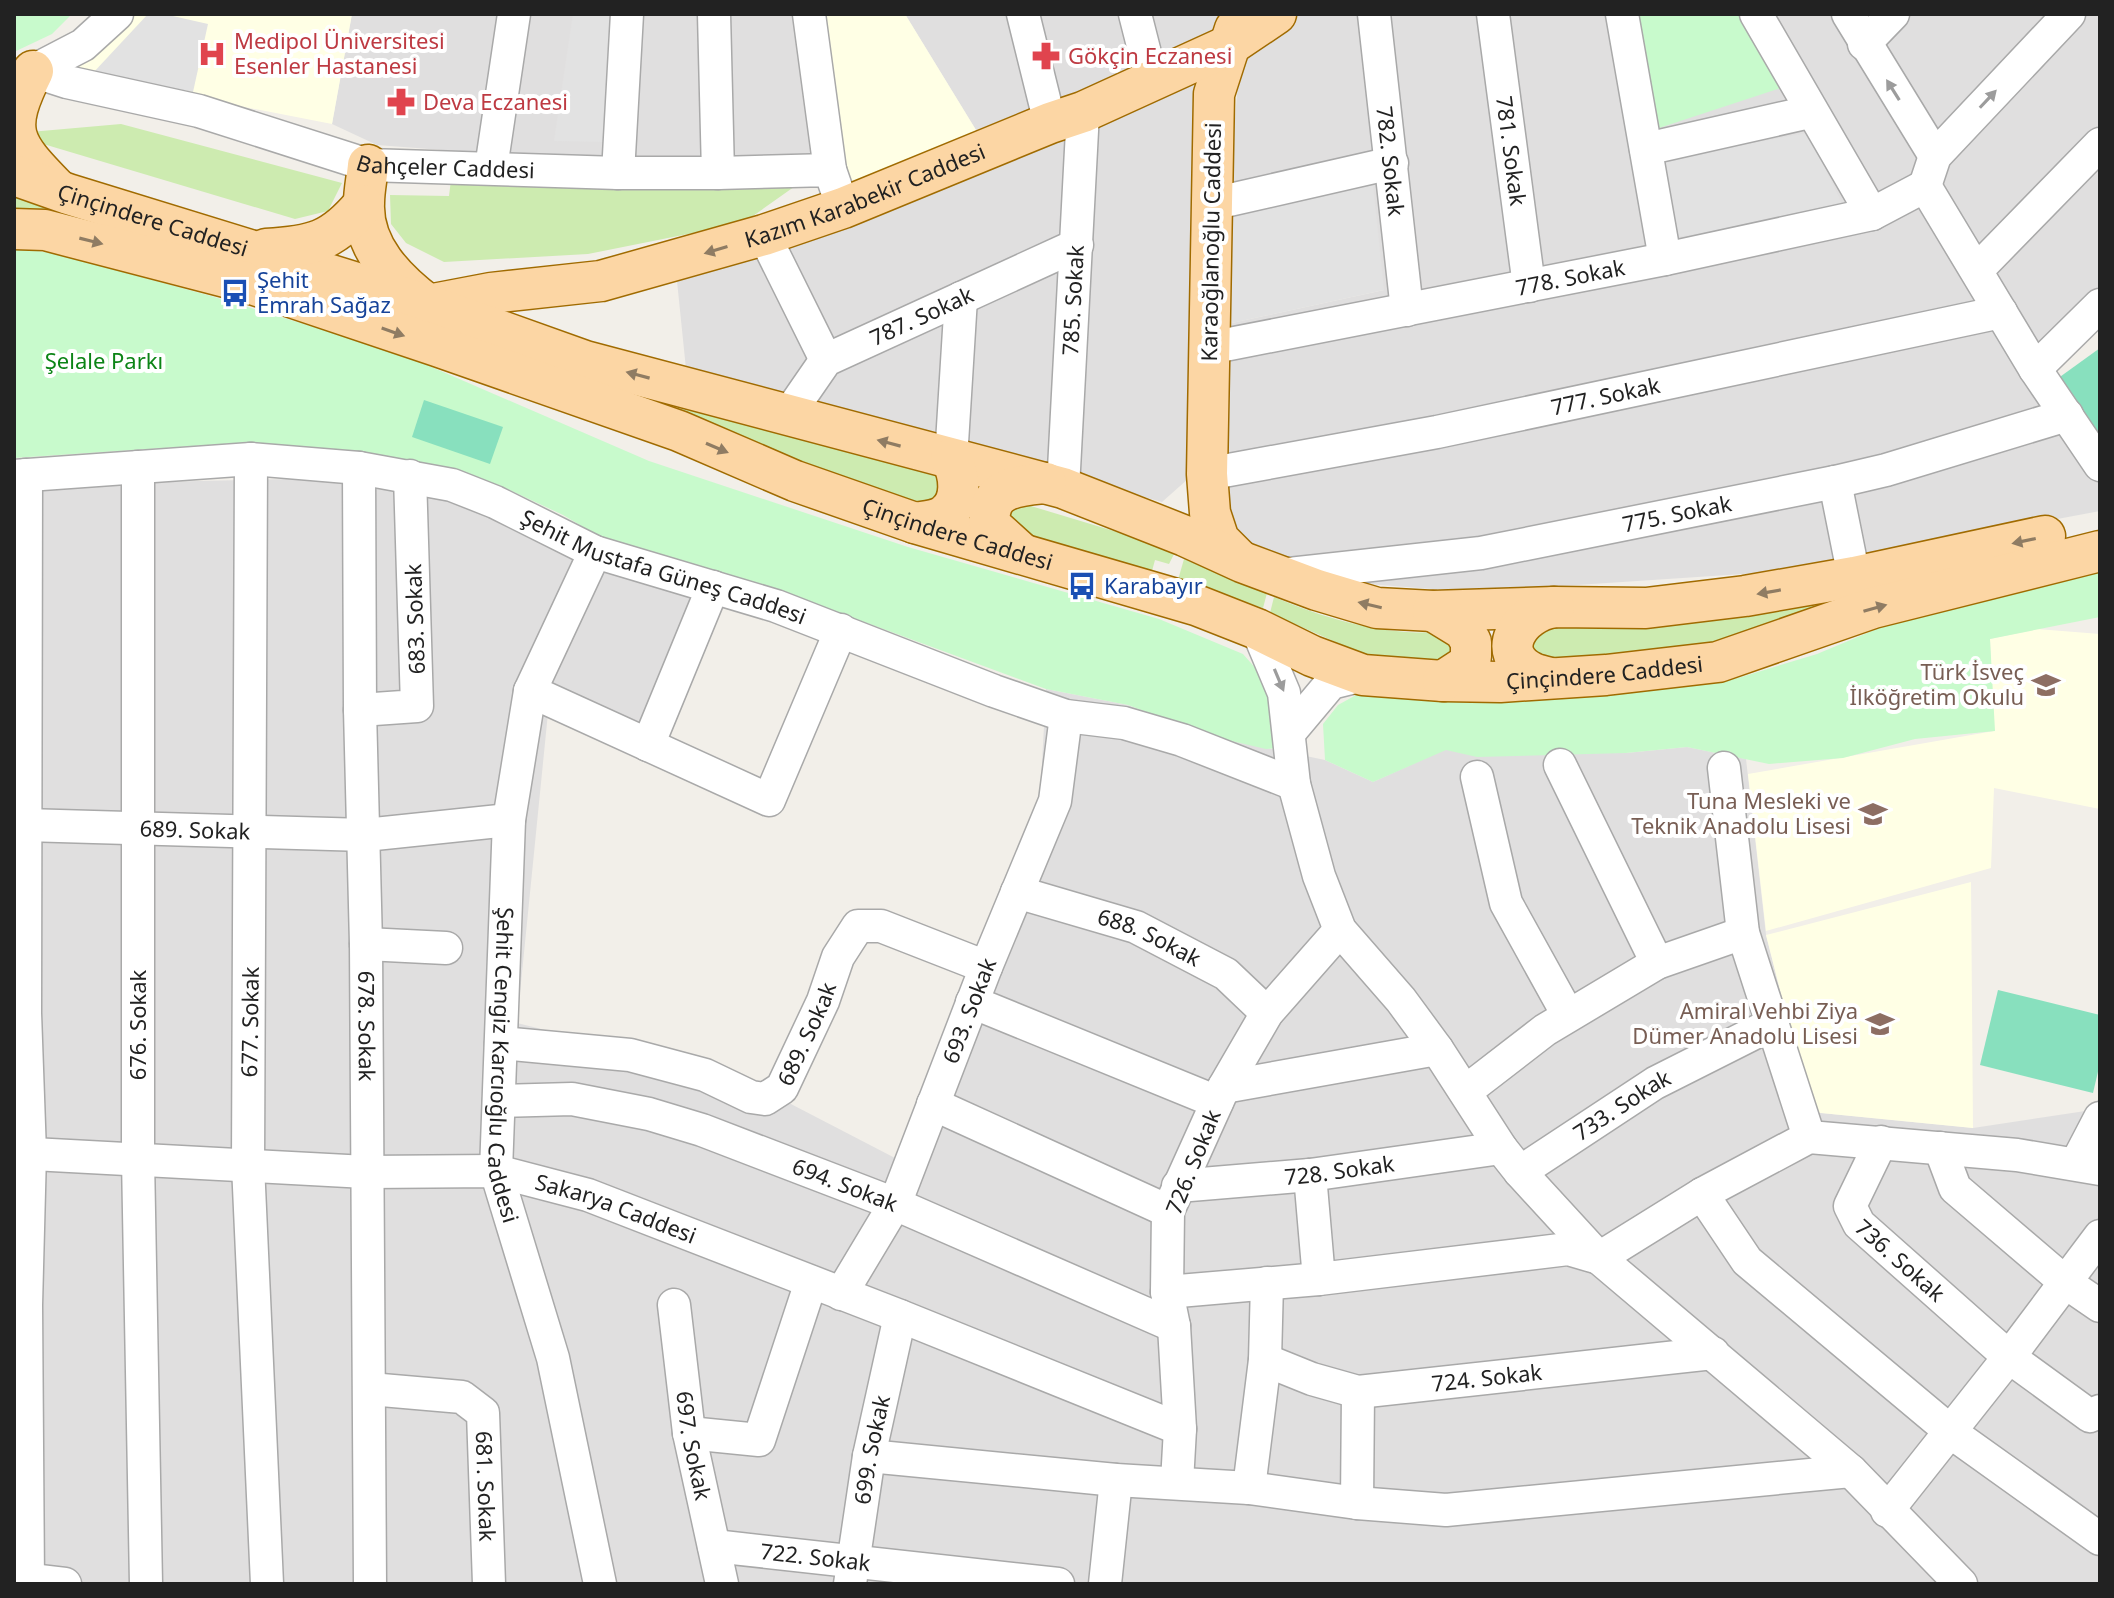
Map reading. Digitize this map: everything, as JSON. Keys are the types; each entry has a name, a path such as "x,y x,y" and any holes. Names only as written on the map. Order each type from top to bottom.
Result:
{"main road":[{"name":"Kazım Karabekir Caddesi","path":"428,305 491,293 601,281 764,235 843,208 1152,81 1235,29 1276,14"},
{"name":"Karaoğlanoğlu Caddesi","path":"1235,29 1214,94 1207,474 1210,513 1219,540 1260,569"},
{"path":"20,81 15,136 26,156 60,191"},
{"path":"368,165 363,205 368,235 383,263 402,285 428,305"},
{"name":"Çinçindere Caddesi","path":"14,175 428,305 585,361 1054,486 1185,536 1260,569 1377,608 1433,611 1646,608 1745,596 1854,577 2100,525"},
{"path":"253,249 292,247 319,241 345,227 363,205"},
{"name":"Çinçindere Caddesi","path":"14,229 45,230 252,284 679,431 795,481 915,523 1196,605 1363,675 1500,682 1606,675 1718,662 1873,608 2100,551"},
{"path":"915,523 937,520 949,513 956,500 958,484 958,473 951,459"},
{"path":"1140,520 1172,511 1207,474"},
{"path":"1021,553 990,525 989,513 993,501 1004,491 1017,486 1054,486"},
{"path":"1550,678 1530,672 1520,662 1514,652 1513,639 1526,617 1539,609 1554,607"},
{"path":"1433,611 1464,630 1471,642 1471,657 1466,666 1443,681"}],"street":[{"path":"20,81 83,45 117,14"},
{"path":"491,168 514,14"},
{"path":"618,173 627,14"},
{"path":"714,14 718,173"},
{"path":"809,14 830,170 843,208"},
{"name":"785. Sokak","path":"1023,14 1066,118 1077,245 1054,486"},
{"path":"1135,14 1152,81"},
{"name":"782. Sokak","path":"1374,14 1407,310"},
{"name":"781. Sokak","path":"1493,14 1529,286"},
{"path":"1622,14 1665,259"},
{"path":"1756,14 1810,112 1872,214"},
{"path":"1848,14 1930,171 1977,270 2035,369 2100,465"},
{"path":"1864,44 1893,14"},
{"name":"778. Sokak","path":"1209,348 1665,259 1872,214 1930,171 2056,18"},
{"name":"Bahçeler Caddesi","path":"20,81 67,82 199,111 368,165 618,173 830,170"},
{"path":"1646,149 1810,112"},
{"path":"1977,270 2100,144"},
{"path":"1212,204 1392,163"},
{"path":"764,235 826,360 788,415"},
{"name":"787. Sokak","path":"826,360 1077,245"},
{"path":"951,459 961,298"},
{"path":"2035,369 2100,305"},
{"name":"777. Sokak","path":"1207,474 1437,432 2001,312"},
{"name":"775. Sokak","path":"1260,569 1481,553 1886,470 2067,415"},
{"name":"Şehit Mustafa Güneş Caddesi","path":"20,476 251,459 359,468 452,485 495,502 595,552 776,606 1066,716 1124,723 1182,740 1294,784"},
{"name":"677. Sokak","path":"251,459 248,1165 267,1584"},
{"name":"676. Sokak","path":"138,467 138,1159 146,1584"},
{"name":"678. Sokak","path":"359,468 370,1584"},
{"path":"20,476 20,734 25,825 19,1012 23,1580 65,1584"},
{"name":"683. Sokak","path":"360,710 417,706 410,476"},
{"path":"1835,482 1854,577"},
{"name":"Şehit Cengiz Karcıoğlu Caddesi","path":"595,552 530,691 509,820 496,1171 553,1358 600,1584"},
{"path":"648,745 713,587"},
{"path":"1257,629 1284,693 1294,784 1319,876 1340,930 1401,1000 1511,1160 1599,1258 1851,1471 1954,1583"},
{"path":"530,691 769,800 841,630"},
{"path":"1289,733 1331,683 1363,675"},
{"name":"693. Sokak","path":"841,1294 895,1204 972,1002 1055,801 1066,716"},
{"path":"1560,765 1657,963"},
{"path":"1724,768 1743,933 1809,1137"},
{"path":"1477,777 1506,903 1568,1015"},
{"name":"689. Sokak","path":"25,825 365,835 509,820"},
{"name":"688. Sokak","path":"1017,892 1136,927 1226,974 1267,1013"},
{"name":"689. Sokak","path":"501,1043 630,1055 705,1075 751,1097 765,1099 782,1088 823,1001 838,957 858,926 881,926 986,967"},
{"name":"726. Sokak","path":"1177,1482 1180,1429 1174,1326 1167,1292 1173,1199 1221,1095 1267,1013 1340,930"},
{"path":"1466,1091 1545,1030 1657,963 1743,933"},
{"path":"366,944 446,948"},
{"path":"972,1002 1221,1095 1437,1049"},
{"name":"733. Sokak","path":"1511,1160 1772,1024"},
{"name":"694. Sokak","path":"499,1101 572,1099 649,1114 702,1130 895,1204 1174,1326"},
{"name":"728. Sokak","path":"933,1104 1173,1199 1310,1175 1511,1160"},
{"path":"1167,1292 1319,1279 1568,1249 1599,1258 1702,1194 1809,1137 2017,1155 2088,1166 2100,1118"},
{"name":"736. Sokak","path":"1881,1142 1850,1206 1859,1224 2009,1357"},
{"path":"1940,1148 1955,1188 2065,1282 2100,1306"},
{"name":"Sakarya Caddesi","path":"22,1153 366,1172 496,1171 588,1195 1180,1429"},
{"path":"1310,1175 1319,1279"},
{"path":"1702,1194 1747,1261 1949,1431 2100,1539"},
{"path":"1887,1511 2100,1236"},
{"path":"689,1433 759,1440 811,1282"},
{"path":"1249,1488 1265,1360 1267,1283"},
{"name":"697. Sokak","path":"674,1305 689,1433 722,1584"},
{"name":"699. Sokak","path":"852,1572 869,1456 900,1316"},
{"name":"724. Sokak","path":"1265,1360 1312,1379 1358,1392 1713,1353"},
{"path":"2009,1357 2090,1416 2100,1411"},
{"name":"681. Sokak","path":"370,1389 462,1397 483,1413 489,1584"},
{"path":"1357,1503 1358,1392"},
{"path":"869,1456 1116,1480 1249,1488 1357,1503 1446,1510 1851,1471"},
{"path":"1105,1584 1116,1480"},
{"name":"722. Sokak","path":"714,1546 852,1572 1058,1584"}],"shaded area":[{"name":"Medipol Üniversitesi Esenler Hastanesi","path":"122,14 352,14 332,124 59,71"},
{"path":"148,14 164,14 208,24 193,92 93,73"},
{"path":"352,14 822,14 842,158 599,162 377,145 332,124"},
{"path":"573,14 611,14 608,142 554,141"},
{"path":"822,14 905,14 976,130 939,154 845,185"},
{"path":"905,14 1224,14 1211,40 976,130"},
{"path":"1289,14 2100,14 2100,321 2051,369 2100,444 2100,511 1773,572 1471,592 1367,584 1255,557 1224,532 1227,324 1384,290 1227,214 1241,48"},
{"path":"1200,76 1197,471 1162,502 686,369 677,281 999,158"},
{"path":"1808,133 1846,212 1669,238 1656,160"},
{"path":"1373,185 1384,290 1227,324 1227,214"},
{"path":"337,478 464,503 719,596 656,755 549,703 517,1023 743,1079 895,1158 1040,800 1046,689 1128,705 1210,736 1325,760 1373,782 1446,749 1626,753 1687,747 1746,759 1766,935 1811,1112 1973,1128 2092,1110 2100,1096 2100,1584 14,1584 14,487"},
{"name":"Tuna Mesleki ve Teknik Anadolu Lisesi","path":"2037,629 2100,634 2100,809 1994,788 1991,868 1766,931 1748,774 1994,731 1990,639"},
{"name":"Amiral Vehbi Ziya Dümer Anadolu Lisesi","path":"1971,882 1973,1128 1811,1112 1766,935"}],"green space":[{"path":"14,14 72,14 52,34 14,52"},
{"path":"1631,14 1742,14 1784,87 1653,130"},
{"path":"121,124 342,183 328,211 295,219 40,143 30,132"},
{"path":"453,164 808,177 743,223 588,254 444,262 406,243 391,224 390,195 449,196"},
{"path":"14,188 70,217 14,214"},
{"name":"Şelale Parkı","path":"14,249 57,254 211,296 397,352 649,461 908,547 1159,619 1243,654 1266,680 1278,748 1266,749 1210,736 1128,705 1046,689 867,623 602,538 563,515 499,485 400,459 335,450 238,443 14,458"},
{"path":"2100,348 2100,440 2057,379"},
{"path":"424,400 503,427 490,464 412,437"},
{"path":"652,402 791,433 941,476 943,489 926,503 904,504"},
{"path":"1021,503 1127,535 1174,554 1169,564 1155,560 1152,571 1018,532 1008,514 1010,508"},
{"path":"1184,559 1267,593 1263,608 1178,580"},
{"path":"2100,570 2100,617 1990,639 1995,731 1915,739 1843,758 1769,764 1687,747 1626,753 1477,757 1446,750 1373,782 1325,760 1323,724 1338,705 1356,695 1657,687 1738,678 1817,654 1920,611"},
{"path":"1274,597 1357,625 1422,633 1445,632 1457,645 1444,662 1381,658 1356,651 1270,613"},
{"path":"1852,598 1706,646 1543,661 1531,651 1533,635 1542,628 1646,626"},
{"path":"1998,990 2100,1015 2100,1063 2093,1093 1980,1065"}],"place":[{"name":"Medipol Üniversitesi Esenler Hastanesi","path":"212,54"},
{"name":"Gökçin Eczanesi","path":"1046,56"},
{"name":"Deva Eczanesi","path":"401,102"},
{"name":"Şehit Emrah Sağaz","path":"235,293"},
{"name":"Karabayır","path":"1082,586"},
{"name":"Türk İsveç İlköğretim Okulu","path":"2046,685"},
{"name":"Tuna Mesleki ve Teknik Anadolu Lisesi","path":"1873,814"},
{"name":"Amiral Vehbi Ziya Dümer Anadolu Lisesi","path":"1880,1024"}]}
